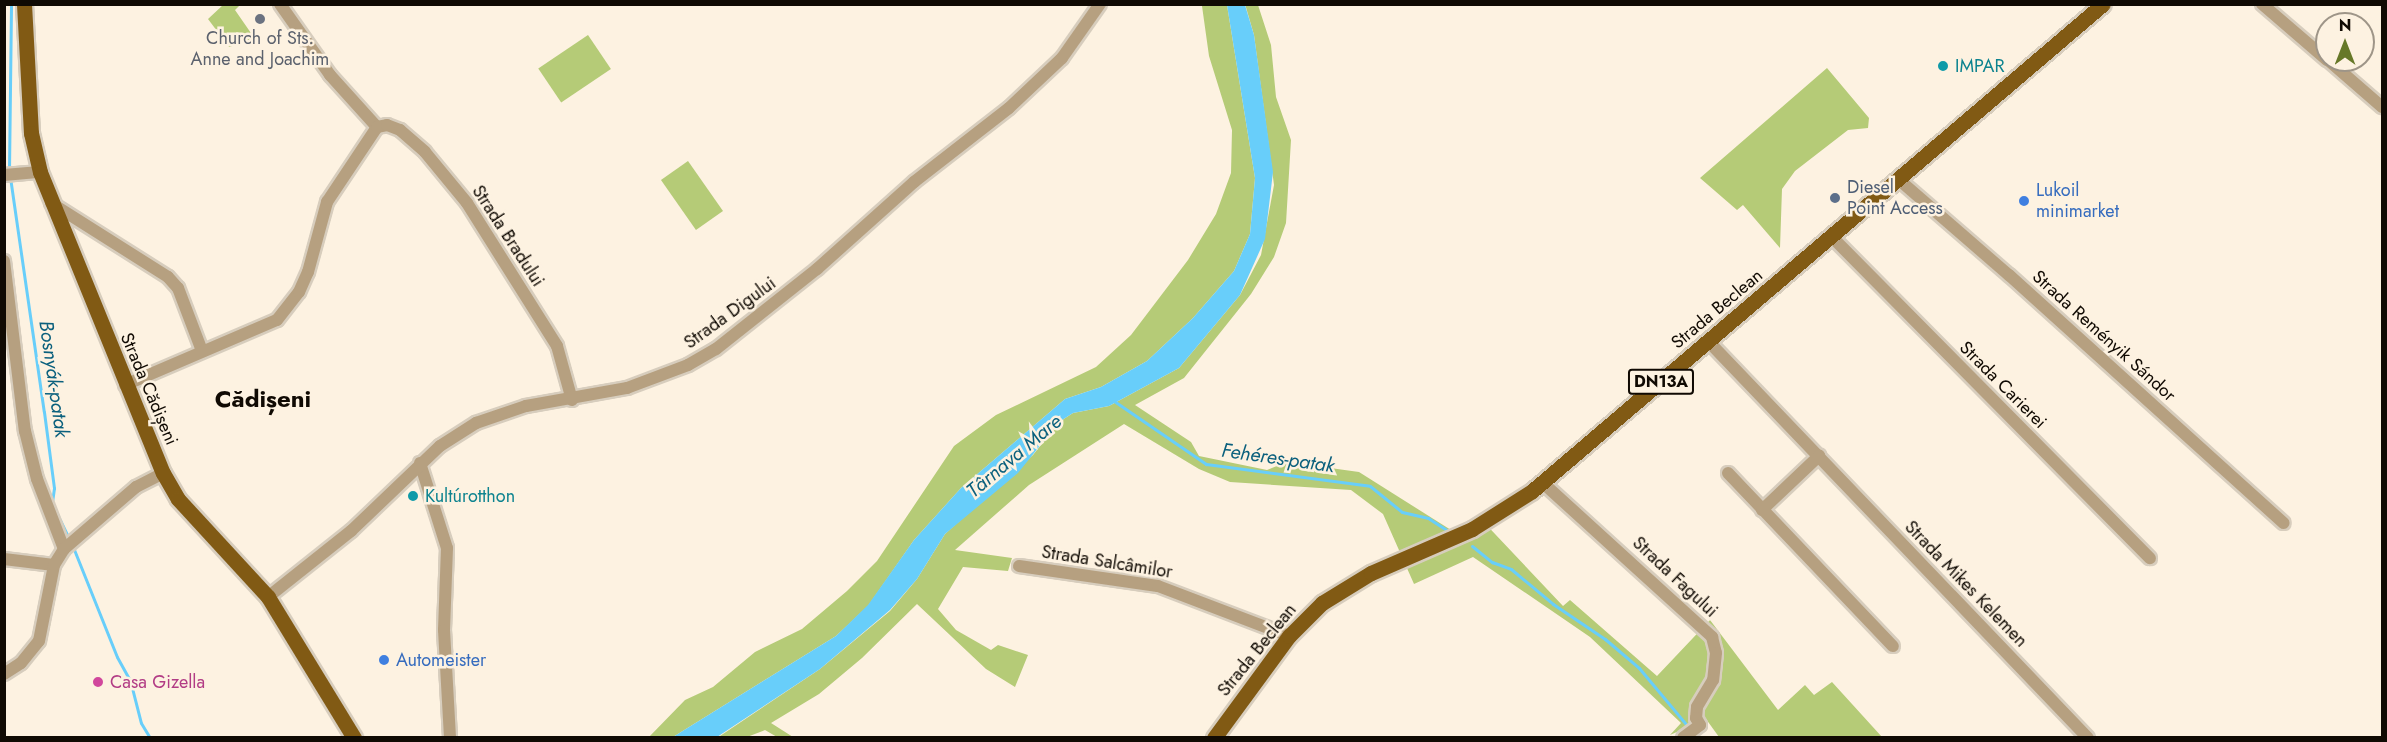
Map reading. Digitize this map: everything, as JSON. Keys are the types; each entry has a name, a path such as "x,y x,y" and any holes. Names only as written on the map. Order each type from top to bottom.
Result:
{"main road":[{"name":"Strada Cădișeni","path":"24,4 31,133 40,172 163,472 178,498 268,597 354,738"},
{"name":"Strada Beclean","path":"1214,738 1289,636 1322,603 1348,585 1472,529 1543,483 2103,4"}],"street":[{"path":"126,385 277,320 291,304 308,272 327,202 376,127 330,75 279,4"},
{"name":"Strada Digului","path":"268,597 351,531 420,463 452,437 490,417 526,406 572,400 627,388 688,365 717,349 817,269 914,182 1010,108 1062,58 1100,4"},
{"path":"2262,4 2315,50"},
{"path":"2341,72 2382,106"},
{"name":"Strada Bradului","path":"376,127 394,127 425,152 467,203 557,346 572,400"},
{"path":"4,175 40,172"},
{"name":"Strada Reményik Sándor","path":"1898,179 2009,275 2283,523"},
{"path":"51,203 168,277 178,288 202,351"},
{"name":"Strada Carierei","path":"1832,237 2150,558"},
{"path":"4,261 25,431 37,479 65,547"},
{"name":"Strada Mikes Kelemen","path":"1709,342 2088,738"},
{"path":"1762,510 1819,456"},
{"path":"420,463 447,548 444,630 450,738"},
{"path":"4,674 21,663 39,641 54,565 65,547 136,487 163,472"},
{"path":"1728,473 1893,646"},
{"name":"Strada Fagului","path":"1543,483 1712,637 1716,661 1713,680 1697,707 1696,718 1699,726 1684,737"},
{"path":"4,559 54,565"},
{"name":"Strada Salcâmilor","path":"1019,566 1158,586 1289,636"}],"green space":[{"path":"1245,4 1258,5 1271,45 1276,97 1291,140 1286,223 1274,257 1251,294 1184,378 1135,405 1191,442 1199,456 1267,470 1287,462 1359,472 1451,530 1478,516 1563,606 1570,600 1657,676 1710,620 1778,710 1805,685 1814,695 1832,682 1882,737 1719,737 1706,719 1670,735 1681,723 1590,637 1473,557 1414,584 1383,514 1351,490 1230,482 1199,469 1124,424 1029,485 955,550 1012,558 1008,571 963,567 938,609 956,630 991,650 998,645 1028,655 1015,687 986,669 917,604 862,658 819,694 771,723 793,737 777,737 765,730 747,737 717,738 820,669 890,611 917,579 945,534 1033,455 1059,422 1073,413 1109,406 1179,368 1240,295 1261,255 1274,185 1254,35"},
{"path":"223,5 240,5 235,10 253,36 246,42 229,47 208,19"},
{"path":"1227,5 1255,178 1250,234 1234,271 1193,318 1147,361 1101,387 1065,399 961,488 914,540 868,606 836,636 673,737 648,738 685,700 713,687 755,652 802,629 847,591 877,561 954,446 996,415 1096,367 1131,335 1188,260 1216,214 1231,173 1232,130 1209,56 1202,6"},
{"path":"588,35 611,69 561,103 538,69"},
{"path":"1827,68 1869,118 1868,128 1848,130 1795,171 1782,189 1780,248 1743,205 1737,210 1700,178"},
{"path":"688,161 723,211 696,230 661,180"}],"water":[{"name":"Târnava Mare","path":"1227,5 1245,5 1254,35 1273,172 1265,239 1240,295 1179,368 1109,406 1073,413 1059,422 1018,473 945,534 917,579 890,610 820,669 717,737 673,737 836,636 868,605 914,540 961,488 1065,399 1101,387 1147,361 1193,318 1234,271 1250,234 1255,178"}],"waterway":[{"name":"Bosnyák-patak","path":"9,170 11,4"},
{"name":"Bosnyák-patak","path":"10,177 54,488 52,503"},
{"name":"Fehéres-patak","path":"1114,401 1206,464 1370,486 1402,512 1428,518 1448,531"},
{"name":"Bosnyák-patak","path":"57,514 70,541"},
{"name":"Fehéres-patak","path":"1472,546 1492,562 1511,569 1553,604 1605,639 1639,668 1690,729"},
{"name":"Bosnyák-patak","path":"73,547 117,657 130,680 141,723 150,738"}],"place":[{"name":"Church of Sts. Anne and Joachim","path":"260,19"},
{"name":"IMPAR","path":"1943,66"},
{"name":"Diesel Point Access","path":"1835,198"},
{"name":"Lukoil minimarket","path":"2024,201"},
{"name":"Kultúrotthon","path":"413,496"},
{"name":"Automeister","path":"384,660"},
{"name":"Casa Gizella","path":"98,682"}],"district":[{"name":"Cădișeni","path":"263,399"}]}
